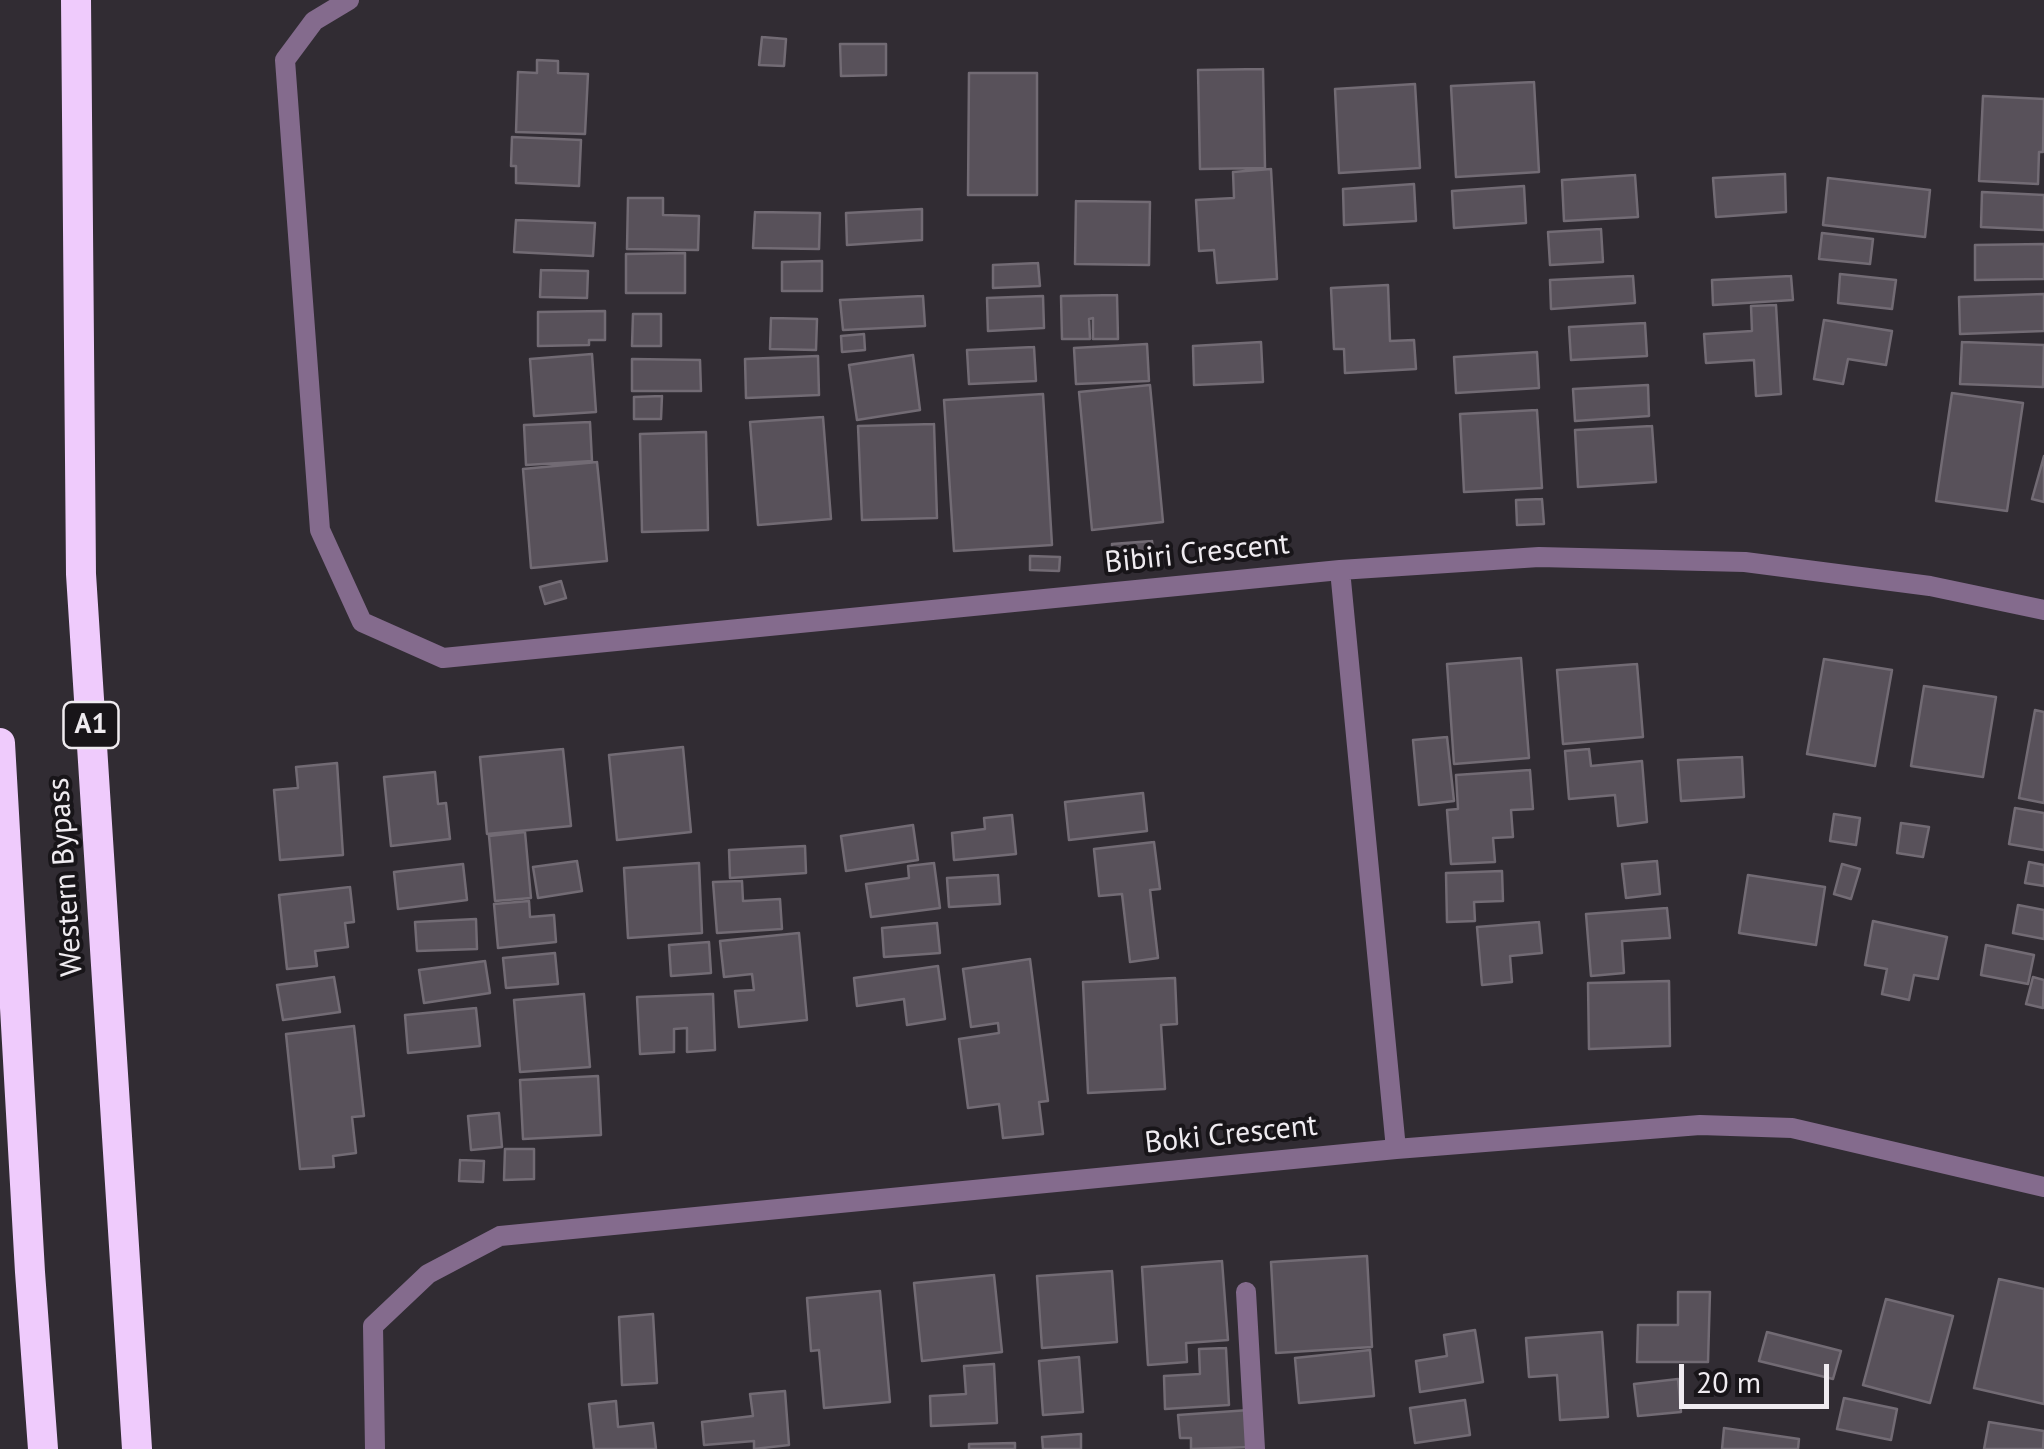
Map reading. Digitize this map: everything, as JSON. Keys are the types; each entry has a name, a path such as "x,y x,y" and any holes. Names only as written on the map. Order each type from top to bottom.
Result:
{"highway":[{"name":"Western Bypass","path":"76,0 81,574 137,1449"},
{"name":"Western Bypass","path":"0,743 43,1449"}],"street":[{"name":"Bibiri Crescent","path":"349,0 314,22 285,60 320,530 362,622 443,658 1340,570 1539,558 1745,562 1930,586 2044,610"},
{"path":"1340,570 1396,1149"},
{"name":"Boki Crescent","path":"376,1449 374,1326 428,1274 500,1236 1396,1149 1700,1125 1792,1128 2044,1188"},
{"path":"1246,1292 1255,1449"}],"building":[{"path":"762,37 786,39 784,66 759,65"},
{"path":"840,44 886,44 886,75 841,76"},
{"path":"537,60 558,61 558,73 588,74 585,134 516,132 518,72 537,73"},
{"path":"1263,69 1265,168 1200,169 1198,70"},
{"path":"969,73 1037,73 1037,195 968,195"},
{"path":"1534,82 1539,172 1456,177 1451,86"},
{"path":"1415,84 1420,168 1339,173 1335,89"},
{"path":"1983,96 2044,99 2038,184 1979,181"},
{"path":"512,137 581,140 579,186 516,183 516,166 511,166"},
{"path":"1271,169 1277,279 1217,283 1214,250 1199,251 1196,200 1234,198 1233,172"},
{"path":"1785,174 1786,212 1716,217 1713,178"},
{"path":"1635,175 1638,217 1564,221 1562,180"},
{"path":"1828,178 1930,190 1925,237 1823,225"},
{"path":"1414,184 1416,221 1344,225 1343,189"},
{"path":"1524,186 1526,223 1454,228 1452,191"},
{"path":"1982,192 2044,195 2044,230 1981,227"},
{"path":"628,198 663,198 663,215 699,216 698,250 627,249"},
{"path":"1076,201 1150,202 1149,265 1075,264"},
{"path":"922,209 922,240 847,245 846,213"},
{"path":"755,212 820,213 819,249 753,248"},
{"path":"516,220 595,223 593,256 514,252"},
{"path":"1601,229 1603,262 1550,265 1548,232"},
{"path":"1822,233 1873,239 1870,264 1819,259"},
{"path":"2044,244 2044,279 1975,280 1975,245"},
{"path":"685,253 685,293 626,293 626,254"},
{"path":"822,261 822,291 782,291 782,262"},
{"path":"1038,263 1040,286 993,288 993,265"},
{"path":"541,270 588,271 587,298 540,297"},
{"path":"1840,274 1896,280 1892,309 1838,303"},
{"path":"1633,276 1635,303 1551,309 1550,280"},
{"path":"1791,276 1793,300 1713,305 1712,280"},
{"path":"1388,285 1390,341 1414,340 1416,369 1345,373 1344,349 1334,349 1331,288"},
{"path":"2044,294 2044,331 1960,334 1959,297"},
{"path":"1117,295 1118,339 1093,339 1093,318 1089,319 1090,339 1062,339 1061,296"},
{"path":"923,296 925,326 843,330 840,300"},
{"path":"1043,296 1044,328 988,331 987,298"},
{"path":"1776,305 1781,394 1756,396 1754,360 1706,363 1704,334 1752,331 1751,306"},
{"path":"605,311 605,340 589,340 589,345 538,346 538,312"},
{"path":"633,314 661,314 661,346 632,346"},
{"path":"771,318 817,319 816,350 770,349"},
{"path":"1824,320 1892,331 1886,365 1848,359 1843,384 1814,379"},
{"path":"1645,323 1647,356 1571,360 1569,327"},
{"path":"864,334 865,350 842,352 841,336"},
{"path":"1261,342 1263,382 1194,385 1193,346"},
{"path":"1962,342 2044,345 2043,387 1960,384"},
{"path":"1147,344 1149,381 1076,384 1074,348"},
{"path":"1034,347 1036,381 969,384 967,350"},
{"path":"1537,352 1539,388 1456,393 1454,357"},
{"path":"592,354 596,412 534,416 530,359"},
{"path":"913,355 920,410 857,420 849,365"},
{"path":"818,356 819,395 746,398 745,359"},
{"path":"632,359 700,360 701,391 632,391"},
{"path":"1150,385 1163,522 1092,530 1079,392"},
{"path":"1648,385 1649,416 1575,421 1573,389"},
{"path":"1952,393 2023,403 2007,511 1936,501"},
{"path":"1043,394 1052,545 954,551 944,400"},
{"path":"662,396 661,419 634,419 634,397"},
{"path":"1537,410 1542,488 1464,492 1460,414"},
{"path":"823,417 831,519 758,525 750,422"},
{"path":"590,422 592,461 526,465 524,425"},
{"path":"934,424 937,518 862,520 858,426"},
{"path":"1652,426 1656,482 1578,487 1575,430"},
{"path":"706,432 708,530 642,532 640,434"},
{"path":"2044,456 2044,502 2032,499"},
{"path":"597,462 607,561 531,568 523,469"},
{"path":"1542,499 1544,524 1517,525 1516,500"},
{"path":"1152,541 1154,560 1113,564 1112,544"},
{"path":"1030,556 1060,557 1059,571 1030,570"},
{"path":"561,581 566,598 545,604 540,587"},
{"path":"1521,658 1529,758 1454,764 1447,664"},
{"path":"1824,659 1892,670 1875,766 1807,754"},
{"path":"1637,664 1643,737 1563,744 1557,670"},
{"path":"1924,686 1996,697 1983,777 1911,766"},
{"path":"2035,710 2044,712 2044,803 2019,798"},
{"path":"1447,737 1454,801 1419,805 1413,740"},
{"path":"683,747 691,832 617,840 609,755"},
{"path":"563,749 571,826 487,834 480,757"},
{"path":"1589,749 1591,766 1642,761 1647,822 1618,826 1615,795 1569,799 1565,751"},
{"path":"1742,757 1744,797 1681,801 1678,760"},
{"path":"337,763 343,855 280,860 274,790 298,788 296,767"},
{"path":"1530,770 1533,809 1511,810 1513,837 1493,838 1495,862 1451,864 1447,810 1458,809 1456,775"},
{"path":"435,772 438,804 446,803 450,839 391,846 384,777"},
{"path":"1143,793 1147,831 1069,840 1065,802"},
{"path":"2015,808 2044,813 2044,850 2009,844"},
{"path":"1834,814 1860,818 1856,845 1830,841"},
{"path":"1012,815 1016,854 954,860 952,833 985,829 984,818"},
{"path":"1901,823 1929,827 1923,857 1897,853"},
{"path":"913,825 918,860 846,871 841,836"},
{"path":"525,832 531,898 495,901 489,836"},
{"path":"1154,842 1160,889 1150,890 1158,958 1130,962 1122,894 1099,896 1094,849"},
{"path":"805,846 806,873 730,878 729,850"},
{"path":"577,861 582,891 538,898 533,867"},
{"path":"1657,861 1660,894 1626,898 1622,864"},
{"path":"2029,862 2044,865 2044,886 2025,883"},
{"path":"699,863 702,933 628,938 624,868"},
{"path":"934,863 940,908 871,917 866,884 909,878 908,866"},
{"path":"463,864 467,900 398,909 394,872"},
{"path":"1842,864 1860,869 1851,899 1834,894"},
{"path":"1502,871 1503,901 1474,902 1475,921 1447,922 1446,873"},
{"path":"998,875 1000,904 949,907 947,878"},
{"path":"1748,875 1825,887 1816,945 1739,933"},
{"path":"742,881 743,901 780,899 782,929 717,933 713,882"},
{"path":"350,887 354,922 345,923 348,947 315,951 317,966 287,969 279,895"},
{"path":"529,901 530,917 554,915 556,942 498,948 494,904"},
{"path":"2018,905 2044,910 2044,939 2013,933"},
{"path":"1667,908 1670,938 1622,941 1624,973 1591,976 1586,914"},
{"path":"476,919 477,949 417,951 415,922"},
{"path":"1873,921 1947,937 1938,979 1914,975 1909,1000 1882,994 1887,969 1865,965"},
{"path":"1539,922 1542,953 1510,956 1512,982 1482,985 1477,927"},
{"path":"937,923 940,953 884,957 882,928"},
{"path":"799,933 807,1020 739,1027 735,991 754,990 752,974 724,977 720,941"},
{"path":"709,942 711,973 671,976 669,945"},
{"path":"1986,945 2034,955 2028,984 1981,975"},
{"path":"555,953 558,984 506,988 503,958"},
{"path":"1030,959 1048,1101 1039,1102 1043,1134 1003,1138 999,1104 968,1108 959,1039 999,1033 998,1023 971,1027 963,969"},
{"path":"485,961 490,993 424,1003 419,970"},
{"path":"938,966 945,1019 907,1025 904,999 857,1006 854,978"},
{"path":"334,977 340,1012 283,1020 277,985"},
{"path":"2033,977 2044,980 2043,1008 2026,1004"},
{"path":"1175,978 1177,1024 1161,1025 1165,1089 1088,1093 1083,982"},
{"path":"1669,981 1670,1046 1589,1049 1588,983"},
{"path":"584,994 590,1067 520,1072 514,1000"},
{"path":"713,994 715,1050 687,1052 687,1028 674,1029 674,1052 640,1054 637,997"},
{"path":"476,1008 480,1046 408,1053 405,1015"},
{"path":"354,1026 364,1116 352,1117 356,1153 333,1156 334,1167 300,1169 286,1034"},
{"path":"598,1076 601,1135 523,1139 520,1080"},
{"path":"499,1113 502,1147 471,1150 468,1116"},
{"path":"505,1149 534,1149 534,1179 504,1180"},
{"path":"460,1160 484,1161 483,1182 459,1181"},
{"path":"1367,1256 1372,1347 1276,1353 1271,1262"},
{"path":"1222,1261 1228,1340 1186,1343 1187,1362 1148,1365 1142,1267"},
{"path":"1112,1271 1117,1342 1042,1348 1037,1276"},
{"path":"994,1275 1002,1352 922,1361 914,1283"},
{"path":"1999,1279 2044,1289 2044,1404 1974,1388"},
{"path":"880,1291 890,1402 824,1408 819,1350 811,1351 807,1298"},
{"path":"1678,1292 1710,1292 1708,1362 1637,1362 1638,1325 1678,1325"},
{"path":"1886,1299 1953,1316 1930,1403 1863,1385"},
{"path":"653,1314 657,1383 622,1385 619,1317"},
{"path":"1475,1330 1483,1382 1420,1392 1416,1361 1447,1356 1444,1335"},
{"path":"1602,1332 1608,1417 1560,1420 1557,1375 1529,1377 1526,1338"},
{"path":"1767,1332 1841,1351 1833,1379 1759,1361"},
{"path":"1226,1348 1229,1405 1165,1409 1164,1376 1200,1374 1199,1349"},
{"path":"1370,1350 1374,1396 1299,1403 1295,1358"},
{"path":"1079,1357 1083,1412 1043,1415 1039,1361"},
{"path":"994,1364 997,1423 931,1426 930,1396 966,1394 964,1366"},
{"path":"1678,1379 1681,1412 1638,1416 1634,1384"},
{"path":"785,1391 789,1445 754,1449 754,1441 704,1445 702,1422 753,1416 750,1394"},
{"path":"1844,1398 1897,1409 1891,1440 1837,1429"},
{"path":"1465,1400 1470,1435 1415,1443 1410,1408"},
{"path":"616,1401 618,1427 653,1423 656,1449 594,1449 589,1404"},
{"path":"1249,1410 1252,1447 1191,1449 1191,1438 1180,1438 1178,1415"},
{"path":"1989,1422 2044,1431 2043,1449 1984,1449"},
{"path":"1724,1428 1799,1439 1798,1449 1722,1449"},
{"path":"1081,1434 1081,1449 1043,1449 1042,1437"},
{"path":"1015,1443 1015,1449 969,1449 969,1444"}]}
